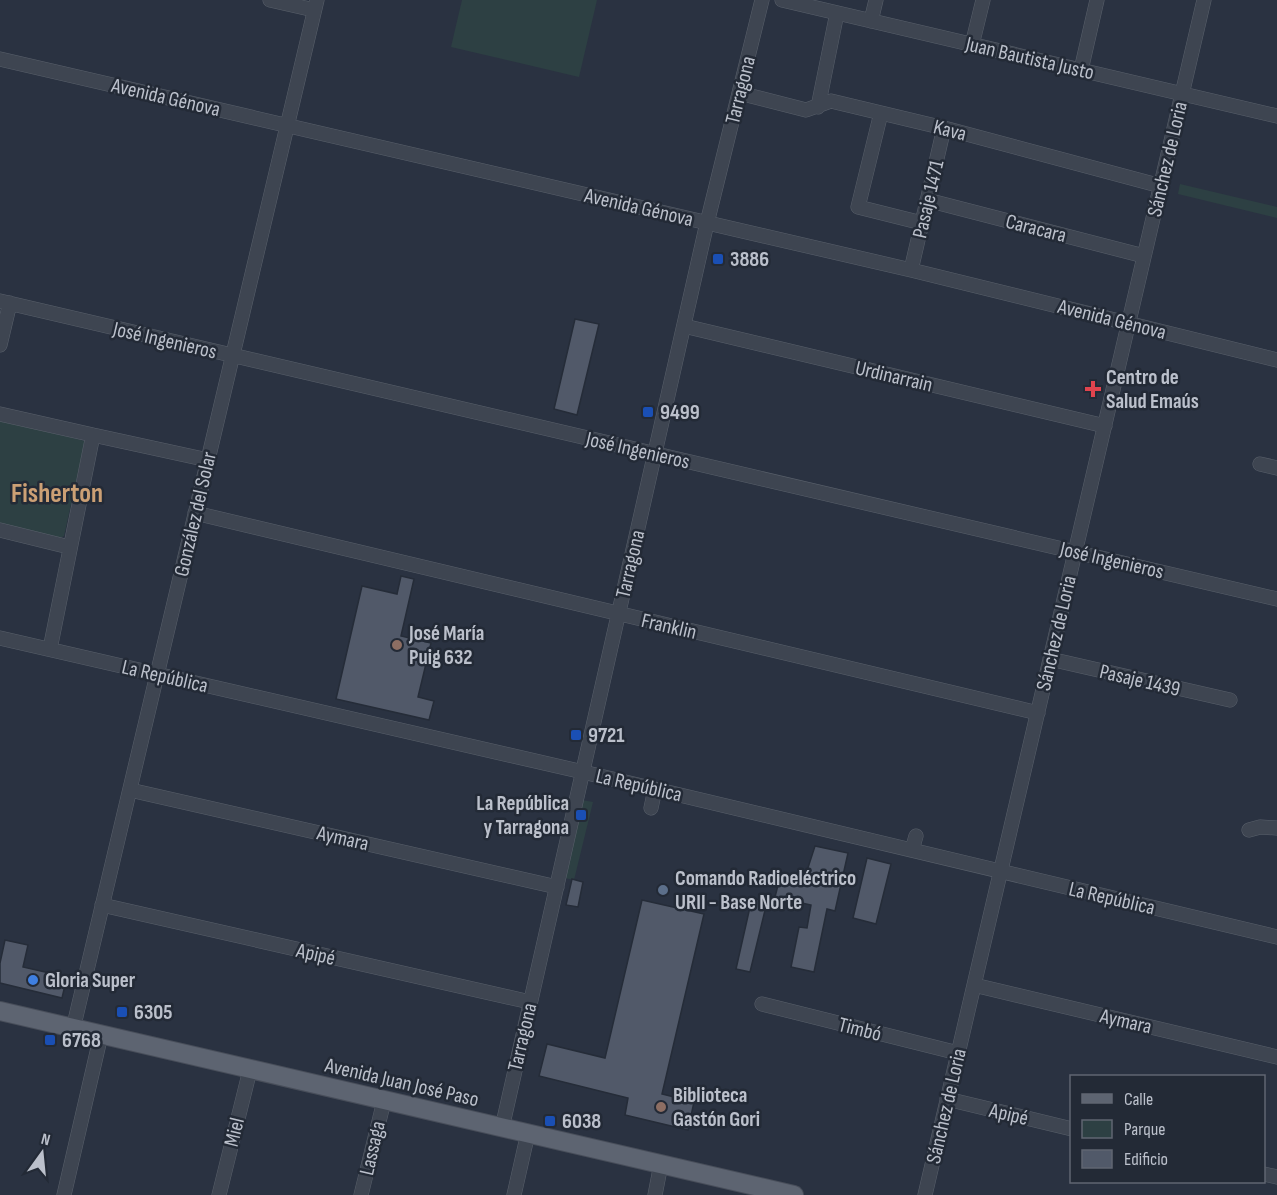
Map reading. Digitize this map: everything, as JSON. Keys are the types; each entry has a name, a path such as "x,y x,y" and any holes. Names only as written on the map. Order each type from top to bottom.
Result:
{"main road":[{"name":"Avenida Juan José Paso","path":"0,1011 794,1195"}],"street":[{"path":"270,0 316,5"},
{"name":"Tarragona","path":"502,1128 707,223 762,0"},
{"name":"Juan Bautista Justo","path":"782,0 1277,116"},
{"path":"871,21 876,0"},
{"path":"972,45 983,0"},
{"path":"1081,70 1097,0"},
{"name":"Sánchez de Loria","path":"925,1195 1204,0"},
{"name":"González del Solar","path":"74,1029 316,5"},
{"path":"818,107 837,13"},
{"name":"Avenida Génova","path":"0,59 911,270 1277,360"},
{"name":"Kava","path":"739,93 806,110 831,101 944,128 1161,186"},
{"path":"880,113 858,207 922,223"},
{"name":"Pasaje 1471","path":"911,270 944,128"},
{"name":"Caracara","path":"927,200 1144,256"},
{"path":"0,345 5,302"},
{"name":"José Ingenieros","path":"5,302 1277,598"},
{"name":"Urdinarrain","path":"684,326 1105,426"},
{"path":"0,414 208,460"},
{"path":"50,649 93,435"},
{"path":"1260,464 1277,468"},
{"name":"Franklin","path":"195,513 1038,713"},
{"path":"0,530 69,547"},
{"name":"La República","path":"0,638 656,789 819,821 912,850 1277,936"},
{"name":"Pasaje 1439","path":"1050,659 1230,700"},
{"path":"651,808 656,789"},
{"name":"Aymara","path":"130,790 556,886"},
{"path":"1249,830 1260,827 1277,828"},
{"path":"912,850 916,836"},
{"name":"Apipé","path":"102,905 530,1002"},
{"name":"Aymara","path":"974,985 1277,1057"},
{"name":"Timbó","path":"762,1004 958,1053"},
{"path":"64,1195 101,1035"},
{"name":"Miel","path":"219,1195 250,1070"},
{"name":"Apipé","path":"947,1100 1070,1129"},
{"name":"Lassaga","path":"361,1195 384,1101"},
{"path":"514,1195 528,1133"},
{"path":"654,1195 661,1164"}],"green space":[{"path":"462,0 597,0 579,77 451,47"},
{"path":"1180,184 1277,207 1277,218 1178,194"},
{"path":"0,420 85,441 64,536 58,539 0,525"},
{"path":"582,800 593,802 574,880 565,878"}],"building":[{"path":"575,319 599,324 577,415 554,409"},
{"name":"José María Puig 632","path":"401,576 414,579 401,636 431,643 418,697 434,701 429,720 336,699 362,586 397,594"},
{"path":"815,846 848,853 835,911 827,909 814,972 791,967 799,927 807,928 811,905 775,897 780,877 803,883"},
{"path":"867,858 891,864 876,924 853,918"},
{"path":"572,879 583,882 578,907 566,905"},
{"path":"752,898 767,902 750,972 736,969"},
{"path":"642,900 704,914 662,1094 694,1102 688,1130 625,1115 628,1098 539,1076 547,1044 605,1058"},
{"name":"Gloria Super","path":"5,940 28,945 23,967 67,977 62,998 0,983 0,963"}],"place":[{"name":"3886","path":"718,259"},
{"name":"Centro de Salud Emaús","path":"1093,389"},
{"name":"9499","path":"648,412"},
{"name":"José María Puig 632","path":"397,645"},
{"name":"9721","path":"576,735"},
{"name":"La República y Tarragona","path":"581,815"},
{"name":"Comando Radioeléctrico URII - Base Norte","path":"663,890"},
{"name":"Gloria Super","path":"33,980"},
{"name":"6305","path":"122,1012"},
{"name":"6768","path":"50,1040"},
{"name":"Biblioteca Gastón Gori","path":"661,1107"},
{"name":"6038","path":"550,1121"}],"district":[{"name":"Fisherton","path":"57,493"}]}
